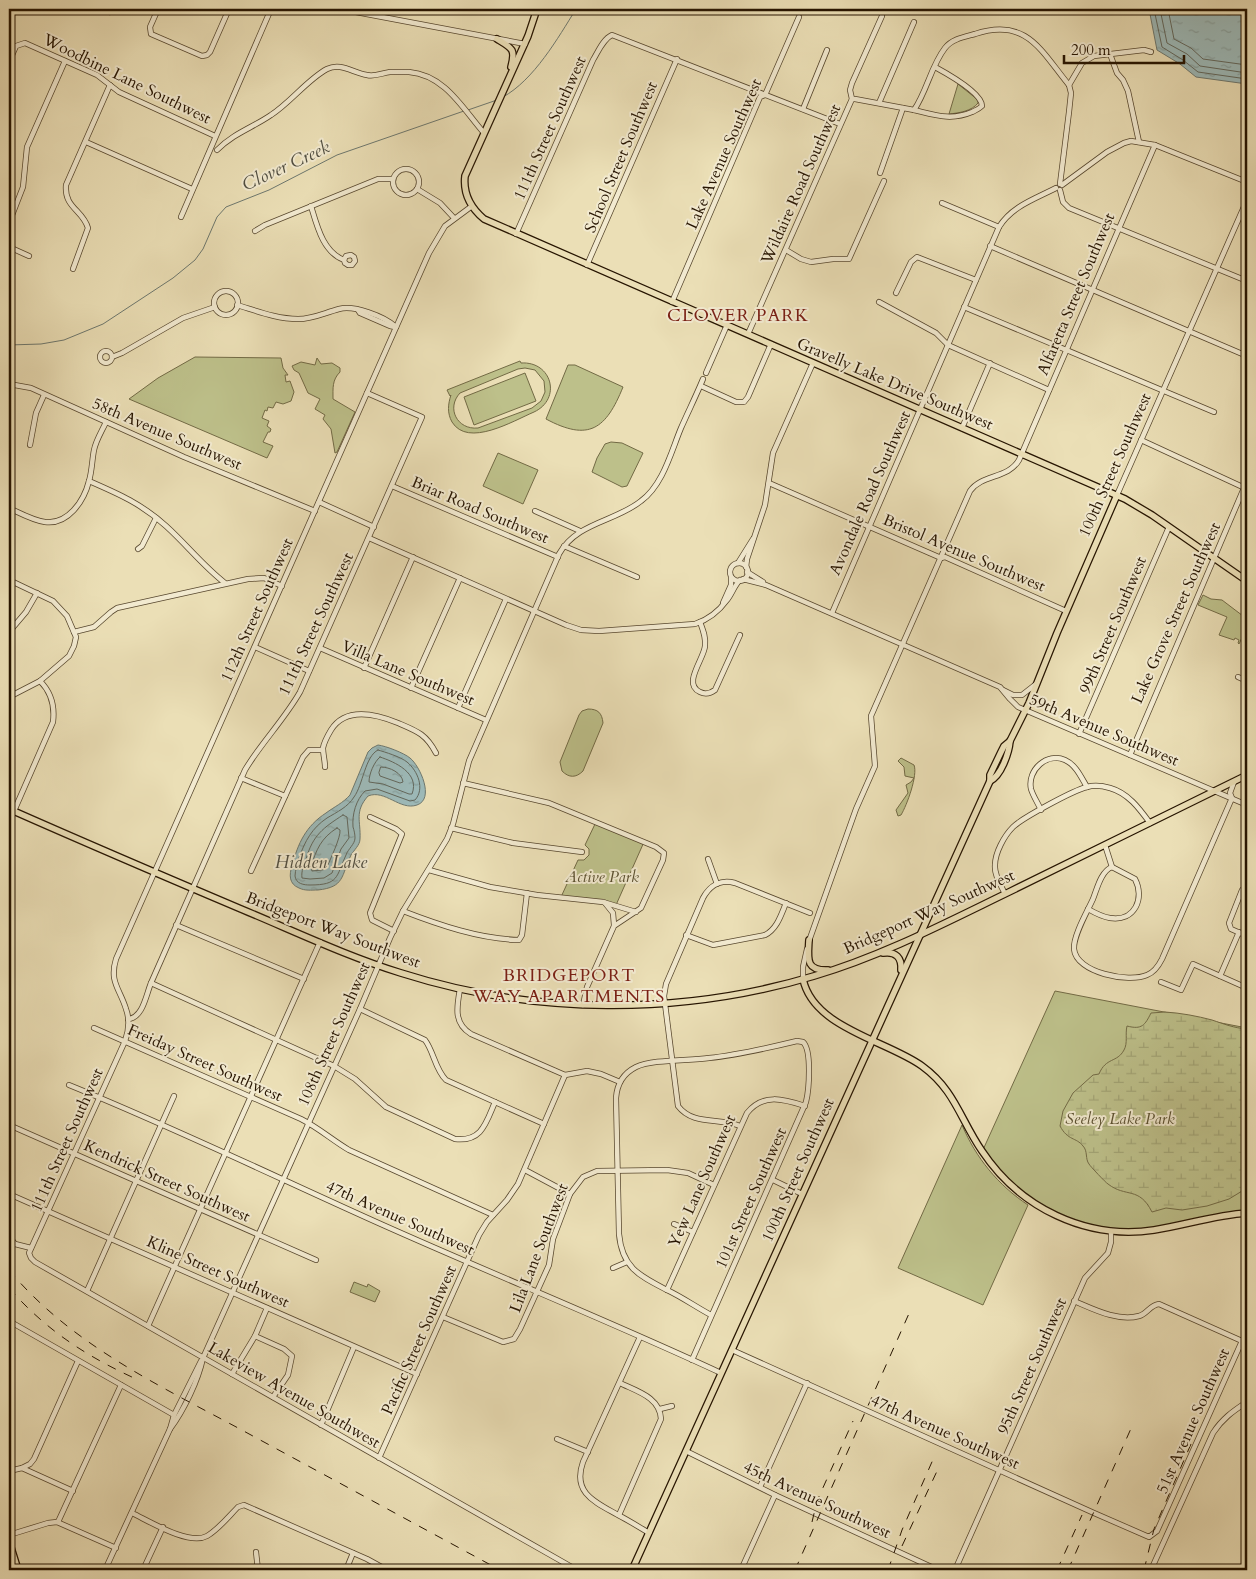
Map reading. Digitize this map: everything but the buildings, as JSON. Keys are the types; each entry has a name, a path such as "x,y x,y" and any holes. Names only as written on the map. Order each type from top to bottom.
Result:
{"main road":[{"path":"472,206 466,193 465,176 525,44 537,9"},
{"path":"497,38 513,52 514,59 507,84"},
{"name":"Gravelly Lake Drive Southwest","path":"472,206 484,219 516,234 1117,495 1139,507 1247,581"},
{"name":"100th Street Southwest","path":"632,1570 990,781 996,778 1010,748 1010,741 1117,495"},
{"name":"Bridgeport Way Southwest","path":"11,810 155,873 379,966 460,989 516,999 613,1006 665,1004 742,993 804,979 874,955 919,936 1247,775"},
{"path":"809,940 808,959 812,967 819,970 835,969"},
{"path":"874,955 889,952 898,956 902,964 900,977"},
{"path":"804,979 806,988 813,999 828,1015 843,1026 871,1041 911,1058 930,1072 955,1102 982,1152 993,1167 1020,1193 1044,1210 1084,1226 1111,1231 1134,1232 1156,1230 1247,1213"},
{"path":"9,1541 18,1570"}],"street":[{"path":"158,9 150,27 151,33 200,56 207,55 210,52 229,9"},
{"path":"181,217 271,9"},
{"path":"340,9 525,44"},
{"name":"Wildaire Road Southwest","path":"748,334 852,99 850,90 852,83 882,16"},
{"name":"Lake Avenue Southwest","path":"672,302 760,97 764,95 800,17"},
{"path":"879,103 914,22"},
{"path":"914,110 943,51 951,42 987,31 1008,30 1025,36 1035,42 1070,85 1071,97 1059,187 1063,202 1067,206 1118,228 1247,281"},
{"name":"111th Street Southwest","path":"516,234 594,60 604,42 610,36 615,35 677,59"},
{"name":"Woodbine Lane Southwest","path":"9,62 14,48 22,43 97,76 119,92 215,136"},
{"path":"803,109 827,50"},
{"path":"1070,85 1084,61 1096,55 1144,50 1151,52"},
{"path":"1110,54 1117,73 1128,91 1139,142 1155,145 1247,182"},
{"path":"677,59 840,124"},
{"name":"School Street Southwest","path":"588,265 677,59"},
{"path":"9,223 23,187 27,147 65,61"},
{"path":"217,150 244,130 271,116 323,72 333,66 342,67 368,76 392,72 418,74 442,86 462,105 484,133"},
{"path":"852,99 855,98 951,118 965,115 982,106 981,100 977,96 952,76 935,66"},
{"path":"73,270 88,228 86,222 67,200 66,185 110,85"},
{"path":"880,172 903,108"},
{"name":"Avondale Road Southwest","path":"832,613 999,227 1006,217 1018,208 1059,187 1118,146 1128,141 1139,142"},
{"path":"86,142 192,189"},
{"name":"Alfaretta Street Southwest","path":"804,979 804,962 809,940 858,804 875,766 871,716 972,488 1010,471 1022,453 1155,145"},
{"path":"408,168 416,172 419,180 417,189 410,194 402,195 394,189 393,179 399,170 408,168"},
{"path":"1061,176 1069,180"},
{"path":"255,231 265,225 378,178 393,179"},
{"path":"786,250 810,262 833,259 849,260 884,182"},
{"path":"417,189 440,203 454,218"},
{"name":"100th Street Southwest","path":"1117,495 1247,200"},
{"path":"942,204 999,227"},
{"path":"311,206 316,223 328,249 344,260"},
{"name":"112th Street Southwest","path":"126,1041 128,1019 125,1005 114,980 113,970 116,958 436,239 445,226 472,206"},
{"path":"990,246 1247,356"},
{"path":"9,247 29,256"},
{"path":"896,293 911,262 917,257 976,280"},
{"path":"227,291 234,294 238,301 237,305 234,312 227,314 220,313 214,304 219,293 227,291"},
{"path":"879,302 936,333 948,345 1049,390"},
{"path":"237,305 281,317 297,319 321,316 341,308 352,308 396,327"},
{"path":"112,357 122,354 182,318 215,307"},
{"path":"964,307 1214,412"},
{"path":"706,374 727,325"},
{"path":"701,386 736,402 745,402 771,344"},
{"path":"369,538 571,627 592,631 682,626 700,622 721,606 742,580 747,569 747,559 765,505 773,453 813,363"},
{"path":"962,428 990,363"},
{"path":"534,611 564,546 580,531 632,507 650,493 666,465 704,379"},
{"name":"58th Avenue Southwest","path":"9,384 28,387 200,464 315,511"},
{"name":"111th Street Southwest","path":"128,1019 140,1013 151,983 241,778 256,753 292,705 309,671 422,417 366,393"},
{"path":"30,445 36,413 44,395"},
{"path":"9,508 43,522 59,520 75,509 82,499 89,481 94,449 106,422"},
{"path":"1141,440 1246,489"},
{"path":"89,481 132,500 156,518 206,568 225,583"},
{"name":"Lake Grove Street Southwest","path":"1130,755 1214,558 1246,489 1247,481"},
{"name":"Bristol Avenue Southwest","path":"769,483 1066,611"},
{"name":"Briar Road Southwest","path":"392,486 558,557"},
{"path":"319,502 374,527"},
{"path":"535,510 580,531"},
{"path":"138,549 142,546 156,518"},
{"name":"99th Street Southwest","path":"1079,734 1169,527"},
{"path":"721,606 731,585 731,568 738,563 754,538"},
{"path":"564,546 637,577"},
{"path":"364,668 412,558"},
{"path":"738,563 747,569"},
{"name":"59th Avenue Southwest","path":"747,569 766,584"},
{"path":"731,576 735,580 742,580"},
{"path":"74,632 94,627 114,609 225,583 260,578 282,586"},
{"path":"411,688 460,578"},
{"path":"9,580 49,599 60,608 71,624 75,642 72,652 40,681 9,697"},
{"name":"59th Avenue Southwest","path":"742,580 766,584 1000,687 1010,699 1025,710 1247,805"},
{"path":"9,632 26,612 37,593"},
{"path":"458,708 506,599"},
{"name":"108th Street Southwest","path":"170,1429 177,1420 201,1368 203,1358 232,1292 403,911 429,870 451,828 469,760 534,611"},
{"path":"700,622 706,643 695,672 693,684 695,689 703,693 708,694 715,690 740,636"},
{"path":"255,647 309,671"},
{"name":"Villa Lane Southwest","path":"320,648 486,720"},
{"path":"1238,677 1247,681"},
{"path":"11,810 53,722 53,701 47,689 40,681"},
{"path":"1000,687 1013,695 1020,696 1036,684"},
{"path":"325,767 324,750 327,738 337,722 345,716 362,714 386,718 421,733 431,743 436,753"},
{"path":"252,871 306,751 311,749 324,750"},
{"path":"1041,810 1031,789 1031,781 1035,770 1045,760 1058,758 1070,763 1087,787"},
{"path":"241,778 285,796"},
{"path":"1112,867 1104,875 1074,940 1074,952 1082,965 1115,977 1143,976 1157,968 1162,959 1232,798 1230,793 1234,781"},
{"path":"463,783 561,807 656,847 664,853 663,860 644,901 636,912 614,926"},
{"path":"1005,894 996,875 995,863 1000,848 1012,828 1041,810 1087,787 1106,787 1128,797 1140,808 1150,823"},
{"path":"370,817 398,829 402,834 370,913 373,921 394,931"},
{"path":"451,828 513,844 582,852"},
{"path":"1088,909 1116,919 1127,916 1140,898 1140,892 1135,879 1112,867 1105,845"},
{"path":"708,859 717,884"},
{"path":"429,870 473,883 527,893 597,900 636,912"},
{"path":"740,1126 733,1123 694,1118 683,1112 676,1102 665,1004 666,984 686,934 705,894 717,884 727,881 735,882 810,913"},
{"path":"1247,885 1242,890 1229,921 1231,929 1247,936"},
{"path":"403,911 427,920 482,934 518,940 521,937 527,893"},
{"path":"583,1005 587,987 614,926 615,919 607,904 597,900"},
{"path":"686,934 713,945 764,935 776,925 786,903"},
{"path":"176,925 304,979"},
{"path":"1220,976 1238,932"},
{"path":"148,1326 320,942"},
{"path":"1161,982 1181,990 1193,964 1247,988"},
{"path":"151,983 334,1066 355,1078 377,1101 390,1110 454,1139 467,1139 479,1133 485,1126 495,1102"},
{"path":"460,989 457,1014 466,1031 566,1075 587,1070 620,1082"},
{"path":"360,1009 421,1038 430,1047 438,1070 446,1080 544,1124"},
{"name":"Freiday Street Southwest","path":"94,1028 308,1122 349,1150 493,1215"},
{"name":"111th Street Southwest","path":"31,1248 126,1041"},
{"name":"101st Street Southwest","path":"671,1062 714,1058 797,1041 804,1042 807,1051 809,1084 805,1106 692,1360"},
{"path":"671,1062 646,1064 637,1067 626,1074 620,1082 616,1098 619,1234 622,1252 627,1262 640,1276 711,1315"},
{"name":"Pacific Street Southwest","path":"379,1458 484,1227 514,1190 525,1170 566,1075"},
{"name":"47th Avenue Southwest","path":"69,1085 721,1373"},
{"path":"87,1291 174,1096"},
{"name":"Yew Lane Southwest","path":"667,1290 740,1126 750,1109 767,1100 782,1099 805,1106"},
{"name":"Kendrick Street Southwest","path":"9,1125 316,1260"},
{"path":"525,1170 570,1194"},
{"name":"Lila Lane Southwest","path":"443,1317 503,1342 511,1341 516,1337 549,1265 553,1238 570,1194 580,1181 592,1172 676,1170 714,1185"},
{"path":"773,1180 802,1194"},
{"name":"Kline Street Southwest","path":"9,1194 417,1374"},
{"path":"674,1224 693,1232"},
{"name":"95th Street Southwest","path":"955,1570 1085,1278 1108,1253 1111,1231"},
{"name":"Lakeview Avenue Southwest","path":"9,1236 15,1244 31,1248 29,1253 33,1260 577,1570"},
{"path":"613,1268 627,1262"},
{"name":"51st Avenue Southwest","path":"1074,1301 1109,1314 1129,1317 1140,1316 1152,1306 1159,1304 1242,1342 1157,1531 1149,1537"},
{"path":"232,1374 255,1336 266,1308"},
{"path":"9,1321 174,1415"},
{"path":"255,1336 291,1353 292,1358 288,1375 273,1397"},
{"path":"640,1337 580,1473 584,1490 591,1499 649,1533"},
{"path":"321,1425 354,1347"},
{"name":"47th Avenue Southwest","path":"732,1350 1149,1537"},
{"name":"108th Street Southwest","path":"105,1570 170,1429 174,1415 197,1366 203,1358"},
{"path":"9,1471 22,1468 30,1464 34,1459 78,1361"},
{"path":"619,1515 661,1421 660,1409 646,1395 620,1383"},
{"path":"760,1488 807,1383"},
{"path":"58,1522 121,1385"},
{"path":"1150,1570 1212,1433 1232,1411 1247,1402"},
{"path":"660,1409 672,1406"},
{"path":"557,1439 588,1452"},
{"name":"45th Avenue Southwest","path":"686,1451 760,1488 938,1570"},
{"path":"22,1468 73,1491"},
{"path":"741,1570 775,1495"},
{"path":"132,1513 189,1538 202,1538 213,1532 238,1507 244,1504 387,1570"},
{"path":"9,1535 49,1522 58,1522 116,1548"},
{"path":"144,1570 163,1527"},
{"path":"256,1552 258,1570"},
{"path":"346,1570 353,1553"}],"green space":[{"path":"958,84 978,100 978,103 969,110 949,114"},
{"path":"195,357 281,358 283,368 288,375 285,375 286,382 290,381 294,392 291,401 283,404 276,402 273,408 268,407 267,411 265,410 262,418 269,421 267,426 271,429 263,442 273,446 267,458 129,399 158,378"},
{"path":"317,358 321,364 332,363 340,368 334,384 333,399 355,412 335,453 331,429 323,419 325,415 315,409 320,399 308,393 299,373 292,366 301,362 315,365"},
{"path":"520,361 521,363 532,364 540,368 550,382 548,399 543,406 503,426 479,433 469,433 459,429 452,422 448,408 451,395 447,390","holes":["518,369 535,370 544,381 545,392 541,401 532,408 478,428 471,428 459,422 454,411 454,405 460,393"]},
{"path":"568,365 575,365 623,387 610,413 603,422 594,427 585,430 574,430 546,419"},
{"path":"525,373 536,401 474,425 464,397"},
{"path":"611,442 622,443 643,453 627,486 622,487 592,472 605,444"},
{"path":"498,453 538,470 523,504 483,486"},
{"path":"1203,595 1211,599 1222,600 1247,619 1247,627 1239,644 1239,640 1235,638 1234,640 1219,635 1227,617 1198,605"},
{"path":"588,709 599,712 603,723 583,771 575,776 570,776 562,771 560,762 579,715 582,711"},
{"path":"901,758 914,765 914,778 905,776 904,767 898,761"},
{"path":"914,778 909,797 901,815 898,816 896,810 908,793 906,785"},
{"name":"Active Park","path":"596,822 644,842 616,905 561,897 578,860 584,860 589,855 589,849 585,845"},
{"name":"Seeley Lake Park","path":"1055,991 1247,1028 1247,1206 1234,1215 1134,1232 1084,1226 1029,1200 982,1152"},
{"path":"1165,1012 1195,1016 1247,1029 1247,1188 1229,1199 1207,1206 1182,1210 1166,1208 1152,1212 1147,1204 1137,1195 1121,1191 1107,1183 1089,1164 1083,1146 1078,1141 1069,1137 1060,1126 1063,1111 1073,1093 1093,1075 1099,1074 1108,1062 1118,1057 1124,1050 1127,1026 1140,1027 1151,1013"},
{"path":"962,1125 974,1149 989,1170 1007,1189 1028,1205 983,1305 898,1268"},
{"path":"354,1282 367,1287 368,1284 380,1291 375,1302 350,1292"}],"water":[{"path":"1149,9 1247,9 1247,84 1196,77 1180,64 1157,50"},
{"name":"Hidden Lake","path":"378,745 399,752 414,762 424,782 425,796 422,802 411,806 380,795 368,796 361,807 359,817 360,841 338,883 318,890 304,890 296,886 292,882 290,873 297,850 308,829 319,818 350,795 368,752"}],"waterway":[{"name":"Clover Creek","path":"503,97 514,90 535,69 576,9"},
{"name":"Clover Creek","path":"468,110 497,100"},
{"name":"Clover Creek","path":"9,345 41,344 64,340 103,324 173,278 195,260 203,249 217,217 226,207 269,190 337,155 464,111"}],"railway":[{"path":"9,1270 34,1297 62,1322 122,1364 500,1570"},
{"path":"9,1288 37,1316 66,1340 98,1360 134,1378"},
{"path":"795,1570 911,1309"},
{"path":"812,1522 817,1501 853,1421"},
{"path":"1068,1570 1133,1424"},
{"path":"1144,1570 1154,1529 1191,1444"},
{"path":"888,1570 902,1530 935,1455"},
{"path":"902,1546 938,1469"},
{"path":"1057,1570 1082,1515"}],"district":[{"name":"CLOVER PARK","path":"738,315"},
{"name":"BRIDGEPORT WAY APARTMENTS","path":"569,985"}]}
